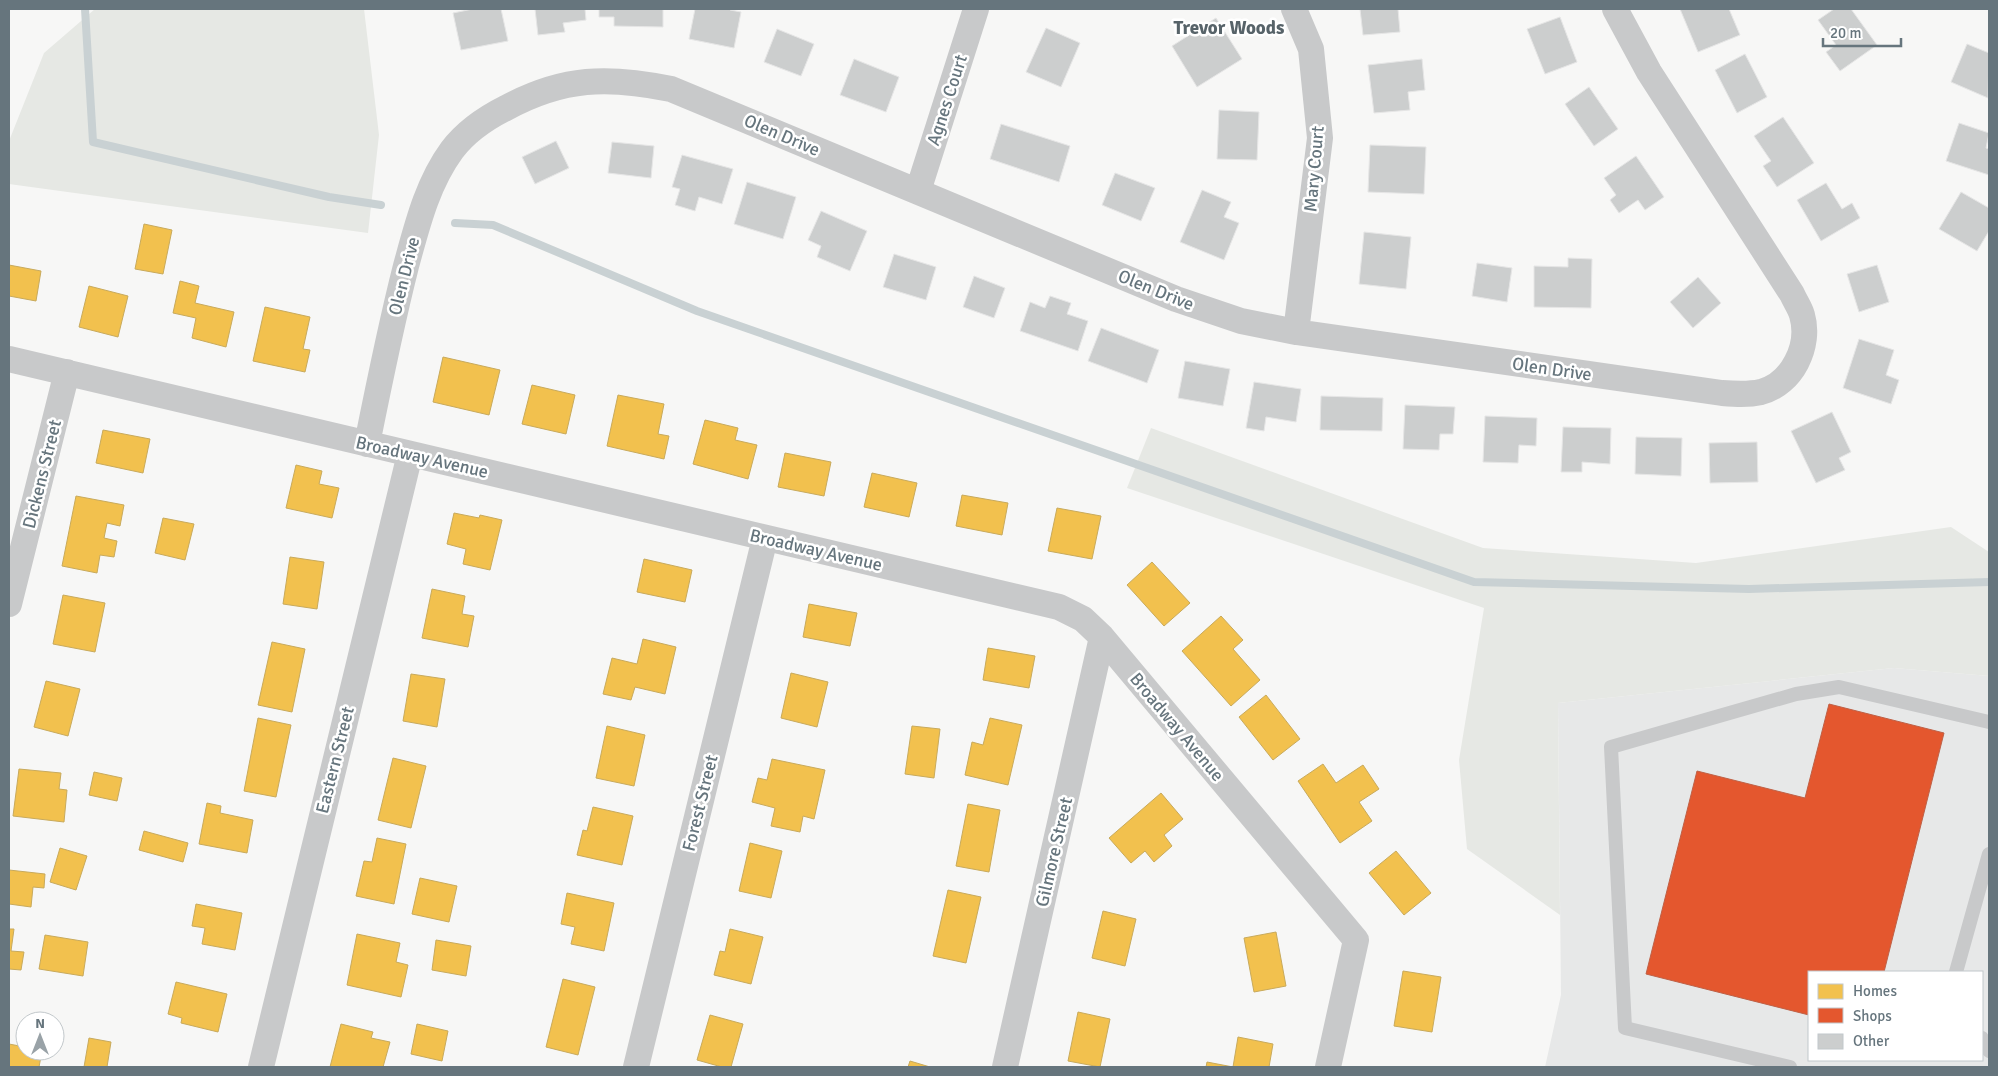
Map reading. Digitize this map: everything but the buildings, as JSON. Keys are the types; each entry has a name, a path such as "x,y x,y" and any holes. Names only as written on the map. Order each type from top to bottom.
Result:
{"street":[{"name":"Agnes Court","path":"918,192 976,9"},
{"name":"Mary Court","path":"1294,9 1311,49 1320,138 1296,332"},
{"name":"Olen Drive","path":"367,444 400,290 417,227 430,189 453,149 492,115 518,102 545,90 573,83 601,80 635,82 671,89 1211,312 1241,321 1296,332 1722,393 1742,394 1773,388 1788,376 1798,362 1804,330 1802,315 1792,294 1648,72 1614,9"},
{"name":"Broadway Avenue","path":"9,359 1059,607 1083,619 1102,638 1356,940 1328,1067"},
{"name":"Dickens Street","path":"9,604 67,372"},
{"name":"Eastern Street","path":"261,1067 410,454"},
{"name":"Forest Street","path":"636,1067 765,538"},
{"name":"Gilmore Street","path":"1005,1067 1102,638"}],"lane":[{"path":"1790,1067 1625,1028 1610,747 1796,694 1839,687 1989,722"},
{"path":"1956,971 1989,854"},
{"path":"1983,1040 1989,1051"}],"shaded area":[{"path":"95,9 364,9 379,135 368,233 9,184 9,141 44,53"},
{"path":"1151,428 1483,548 1696,563 1951,527 1989,552 1989,676 1894,668 1558,703 1560,915 1467,849 1459,760 1484,608 1127,488"},
{"path":"1894,668 1989,676 1989,1067 1545,1067 1561,995 1558,703"}],"waterway":[{"path":"85,9 93,142 329,197 381,205"},
{"path":"455,223 493,225 697,311 1474,582 1749,589 1989,582"}],"district":[{"name":"Trevor Woods","path":"1229,27"}]}
